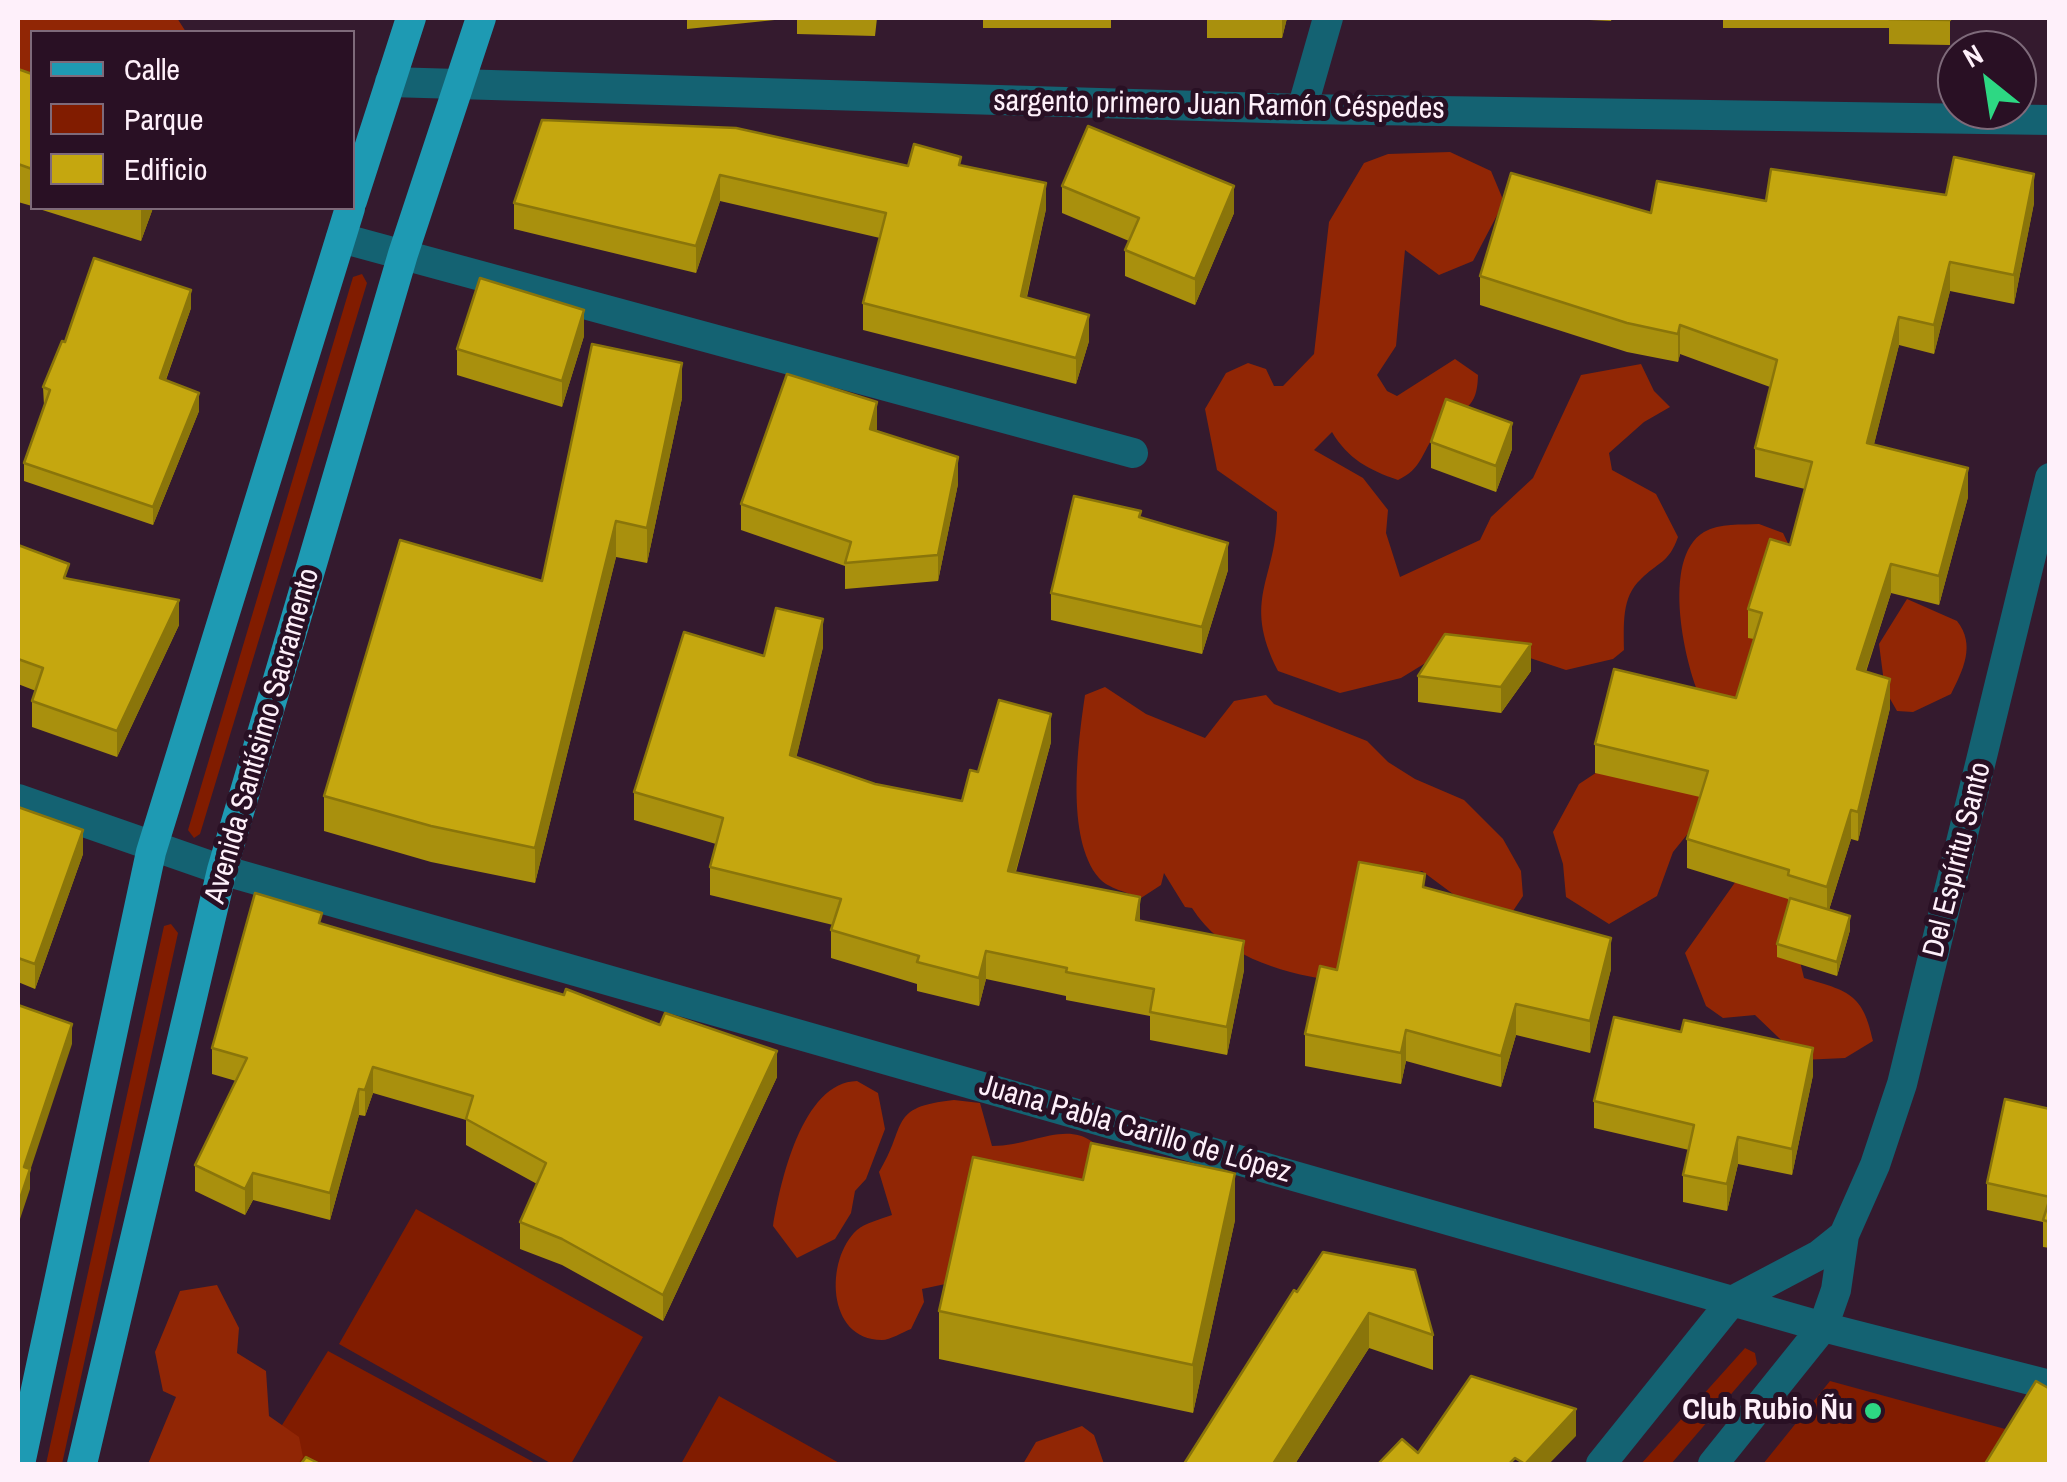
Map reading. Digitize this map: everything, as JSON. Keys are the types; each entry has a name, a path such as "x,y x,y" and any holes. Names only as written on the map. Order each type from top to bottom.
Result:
{"main road":[{"path":"355,194 411,18"},
{"name":"Avenida Santísimo Sacramento","path":"82,1464 222,870 403,254 481,18"},
{"path":"20,1464 152,846 350,210"}],"street":[{"path":"1302,109 1328,18"},
{"name":"sargento primero Juan Ramón Céspedes","path":"390,82 1302,109 2050,120"},
{"path":"341,238 1133,453"},
{"name":"Del Espíritu Santo","path":"1713,1464 1823,1327 1836,1290 1844,1235 1876,1165 1902,1084 2050,478"},
{"name":"Juana Pabla Carillo de López","path":"18,799 222,870 1823,1327 2050,1385"},
{"path":"1601,1464 1732,1301 1807,1262 1844,1235"}],"green space":[{"path":"362,274 367,283 200,834 194,838 188,830 353,277"},
{"path":"171,924 178,933 62,1464 46,1464 164,926"},
{"path":"416,1209 643,1337 571,1464 552,1464 339,1344"},
{"path":"1745,1348 1755,1353 1757,1364 1671,1464 1641,1464"},
{"path":"328,1351 537,1464 271,1464 261,1459"},
{"name":"Club Rubio Ñu","path":"1830,1381 2049,1441 2049,1464 1763,1464"},
{"path":"719,1396 841,1464 681,1464"}],"shaded area":[{"path":"18,18 177,18 185,30 30,30 30,88 18,84"},
{"path":"1450,152 1491,171 1504,202 1473,261 1439,275 1405,250 1396,346 1377,375 1387,391 1397,396 1455,359 1478,375 1474,398 1444,423 1417,465 1398,480 1360,462 1332,432 1314,450 1363,478 1388,510 1386,533 1400,577 1480,540 1491,517 1533,478 1581,375 1641,364 1654,391 1670,407 1644,422 1609,453 1612,470 1656,494 1678,537 1667,557 1630,594 1625,612 1624,650 1613,659 1566,670 1503,649 1450,648 1401,678 1340,693 1278,671 1267,646 1261,607 1277,512 1217,470 1205,409 1226,373 1248,363 1266,369 1274,386 1283,386 1314,354 1329,222 1364,163 1388,154"},
{"path":"1759,524 1783,533 1795,558 1758,637 1755,705 1703,704 1689,666 1680,614 1683,565 1691,545 1704,532 1724,526"},
{"path":"1907,599 1957,621 1967,648 1951,694 1913,712 1897,711 1885,690 1879,644"},
{"path":"1105,687 1146,714 1205,738 1234,701 1266,695 1274,704 1367,741 1388,762 1415,779 1464,800 1503,839 1521,871 1523,896 1513,911 1492,923 1422,871 1397,879 1361,957 1330,980 1252,959 1219,938 1192,908 1185,907 1164,873 1161,885 1141,898 1103,882 1088,861 1078,815 1079,738 1085,695"},
{"path":"1617,759 1670,774 1711,805 1673,852 1657,896 1609,924 1566,897 1563,864 1553,832 1579,784"},
{"path":"1795,844 1797,949 1804,978 1851,996 1864,1013 1873,1041 1845,1058 1802,1060 1755,1015 1723,1018 1706,1006 1685,953 1741,874"},
{"path":"857,1081 878,1093 885,1129 866,1179 855,1191 851,1213 835,1239 797,1258 773,1226 788,1161 808,1116 822,1098 838,1086"},
{"path":"954,1100 980,1103 992,1146 1076,1135 1104,1152 1117,1172 950,1283 922,1289 924,1302 911,1329 885,1340 864,1336 850,1327 841,1313 836,1296 840,1259 857,1230 892,1215 879,1172 902,1121 918,1108"},
{"path":"217,1285 239,1328 237,1353 266,1371 269,1416 299,1437 303,1457 298,1464 148,1464 176,1397 163,1391 155,1352 180,1291"},
{"path":"1082,1426 1094,1435 1104,1464 1023,1464 1036,1442"}],"building":[{"path":"1950,18 1950,20 1889,19"},
{"path":"18,69 30,73 30,168 18,164"},
{"path":"542,120 736,128 908,166 914,144 961,157 959,165 1046,183 1021,296 1089,315 1076,358 863,303 886,213 720,175 696,246 514,203"},
{"path":"1088,126 1234,186 1195,279 1125,250 1139,218 1062,186"},
{"path":"1954,157 2034,174 2014,275 1950,262 1934,325 1899,317 1867,443 1968,468 1939,576 1891,564 1857,669 1890,679 1858,812 1851,810 1827,887 1788,875 1789,870 1687,839 1708,771 1595,744 1614,669 1736,698 1762,613 1748,609 1770,539 1790,545 1812,462 1755,448 1777,360 1680,325 1678,334 1627,323 1480,276 1511,173 1651,213 1657,181 1766,201 1771,169 1946,195"},
{"path":"94,258 191,290 160,378 199,393 153,507 24,463 50,390 43,387 62,341 65,342"},
{"path":"480,278 584,310 562,381 457,349"},
{"path":"592,344 682,363 647,528 616,521 535,848 431,826 324,796 400,540 542,581"},
{"path":"787,374 877,402 870,429 958,457 938,555 845,563 851,542 741,504"},
{"path":"1446,399 1512,423 1496,466 1431,442"},
{"path":"1074,496 1141,511 1139,517 1228,543 1202,627 1051,593"},
{"path":"18,545 69,564 64,578 179,600 117,731 32,701 43,668 18,659"},
{"path":"776,608 823,619 790,755 875,784 962,801 970,770 978,772 999,700 1051,714 1008,871 1140,897 1136,920 1244,941 1227,1027 1150,1012 1154,989 986,951 979,978 917,962 919,956 831,930 841,899 710,867 723,818 634,792 684,632 764,656"},
{"path":"1445,634 1531,644 1501,687 1418,676"},
{"path":"18,807 83,830 35,964 18,958"},
{"path":"1359,862 1425,874 1423,887 1611,938 1590,1021 1516,1004 1501,1056 1406,1030 1401,1053 1305,1034 1320,966 1337,970"},
{"path":"255,893 322,913 319,923 564,995 566,989 660,1025 665,1013 777,1051 663,1295 562,1239 520,1222 546,1163 466,1119 473,1096 373,1067 365,1090 359,1089 330,1193 253,1173 245,1189 195,1165 247,1058 212,1048"},
{"path":"1790,898 1850,916 1837,962 1777,944"},
{"path":"18,1005 72,1024 24,1167 30,1169 18,1205"},
{"path":"1614,1017 1681,1032 1684,1020 1813,1048 1792,1149 1738,1137 1727,1184 1683,1175 1694,1125 1594,1101"},
{"path":"2005,1099 2050,1109 2050,1197 1987,1183"},
{"path":"1091,1143 1235,1173 1193,1365 939,1311 973,1157 1083,1180"},
{"path":"2050,1198 2050,1222 2043,1220"},
{"path":"1323,1252 1415,1270 1433,1335 1369,1313 1273,1464 1184,1464 1294,1290 1297,1292"},
{"path":"1471,1376 1576,1409 1525,1464 1515,1458 1509,1464 1378,1464 1402,1439 1418,1453"},
{"path":"2036,1381 2050,1389 2050,1464 1985,1464"},
{"path":"306,1457 320,1464 301,1464"}],"place":[{"name":"Club Rubio Ñu","path":"1873,1411"}]}
